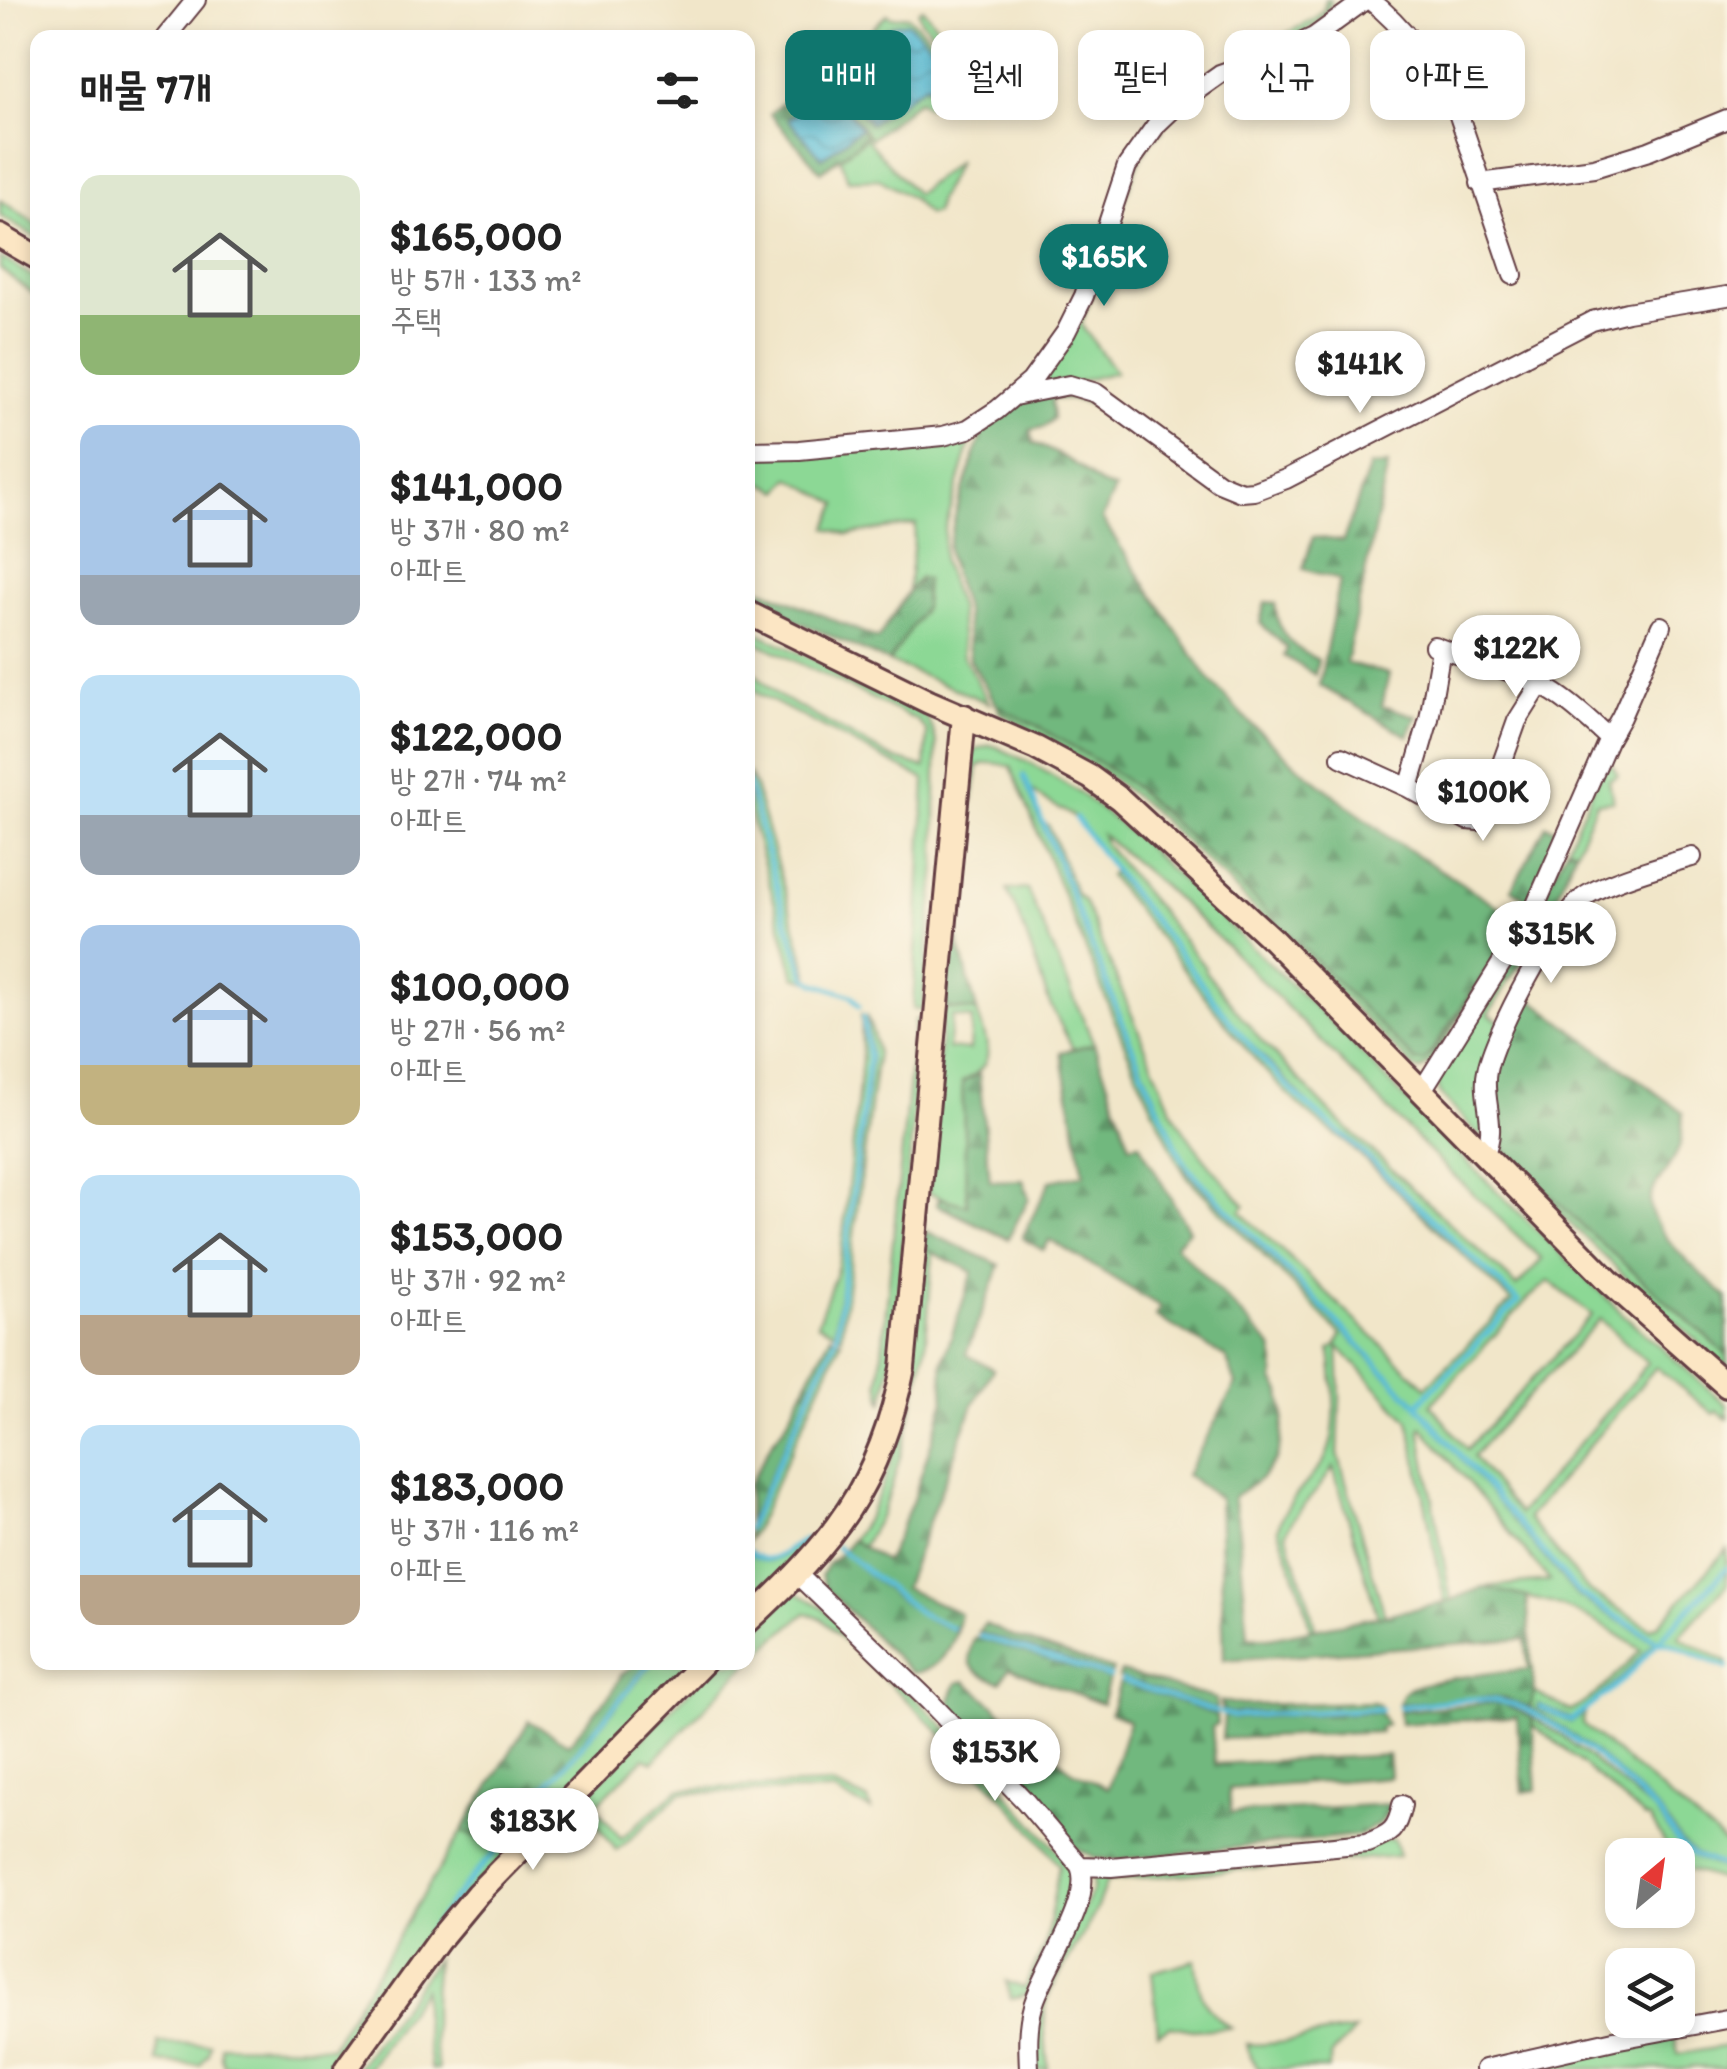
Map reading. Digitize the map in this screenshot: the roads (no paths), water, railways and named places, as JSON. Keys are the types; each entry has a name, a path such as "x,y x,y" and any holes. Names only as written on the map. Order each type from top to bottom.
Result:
{"street":[{"path":"171,30 196,0"},
{"path":"755,451 943,436 968,429 1014,396 1031,381 1066,332 1084,296 1127,166 1157,124 1179,102 1220,74 1314,37 1367,0 1402,30 1455,104 1513,275"},
{"path":"1480,183 1594,168 1649,151 1727,119"},
{"path":"0,236 30,253"},
{"path":"1014,396 1069,385 1096,392 1232,490 1254,491 1311,468 1592,322 1627,312 1727,296"},
{"path":"755,616 912,694 1036,748 1090,777 1120,799 1273,940 1610,1282 1727,1386"},
{"path":"1421,1092 1531,916 1661,626"},
{"path":"1409,788 1429,719 1437,648 1551,690 1609,738"},
{"path":"1341,756 1467,820 1478,820 1486,808 1517,721 1539,686"},
{"path":"755,1614 798,1574 843,1520 871,1473 904,1368 964,716"},
{"path":"1484,1154 1491,1136 1487,1070 1514,1004 1573,907 1595,890 1692,858"},
{"path":"798,1574 1025,1801 1084,1874 1083,1893 1030,2015 1028,2069"},
{"path":"346,2069 438,1941 477,1894 696,1670"},
{"path":"1080,1866 1111,1867 1367,1844 1394,1830 1402,1805"},
{"path":"1484,2069 1727,2019"}],"water":[{"path":"907,22 931,45 931,88 925,85 911,95 911,30 885,30"},
{"path":"789,120 855,120 861,128 822,158"}],"waterway":[{"path":"1024,776 1139,1064 1190,1170 1417,1405 1579,1594 1659,1642 1727,1668"},
{"path":"755,808 806,977 852,996 859,1006"},
{"path":"1076,818 1264,1061 1518,1301 1417,1405"},
{"path":"755,1513 836,1338 869,1058 863,1017"},
{"path":"755,1556 777,1558 805,1540"},
{"path":"837,1547 918,1612 952,1628"},
{"path":"1540,1707 1571,1721 1623,1680 1727,1568"},
{"path":"980,1636 1110,1677"},
{"path":"329,2069 451,1902 528,1819 541,1790 644,1670"},
{"path":"1122,1681 1216,1712"},
{"path":"1399,1707 1487,1700 1519,1707 1540,1717 1624,1781 1660,1816 1684,1848 1727,1868"},
{"path":"1221,1713 1235,1716 1381,1709"}]}
